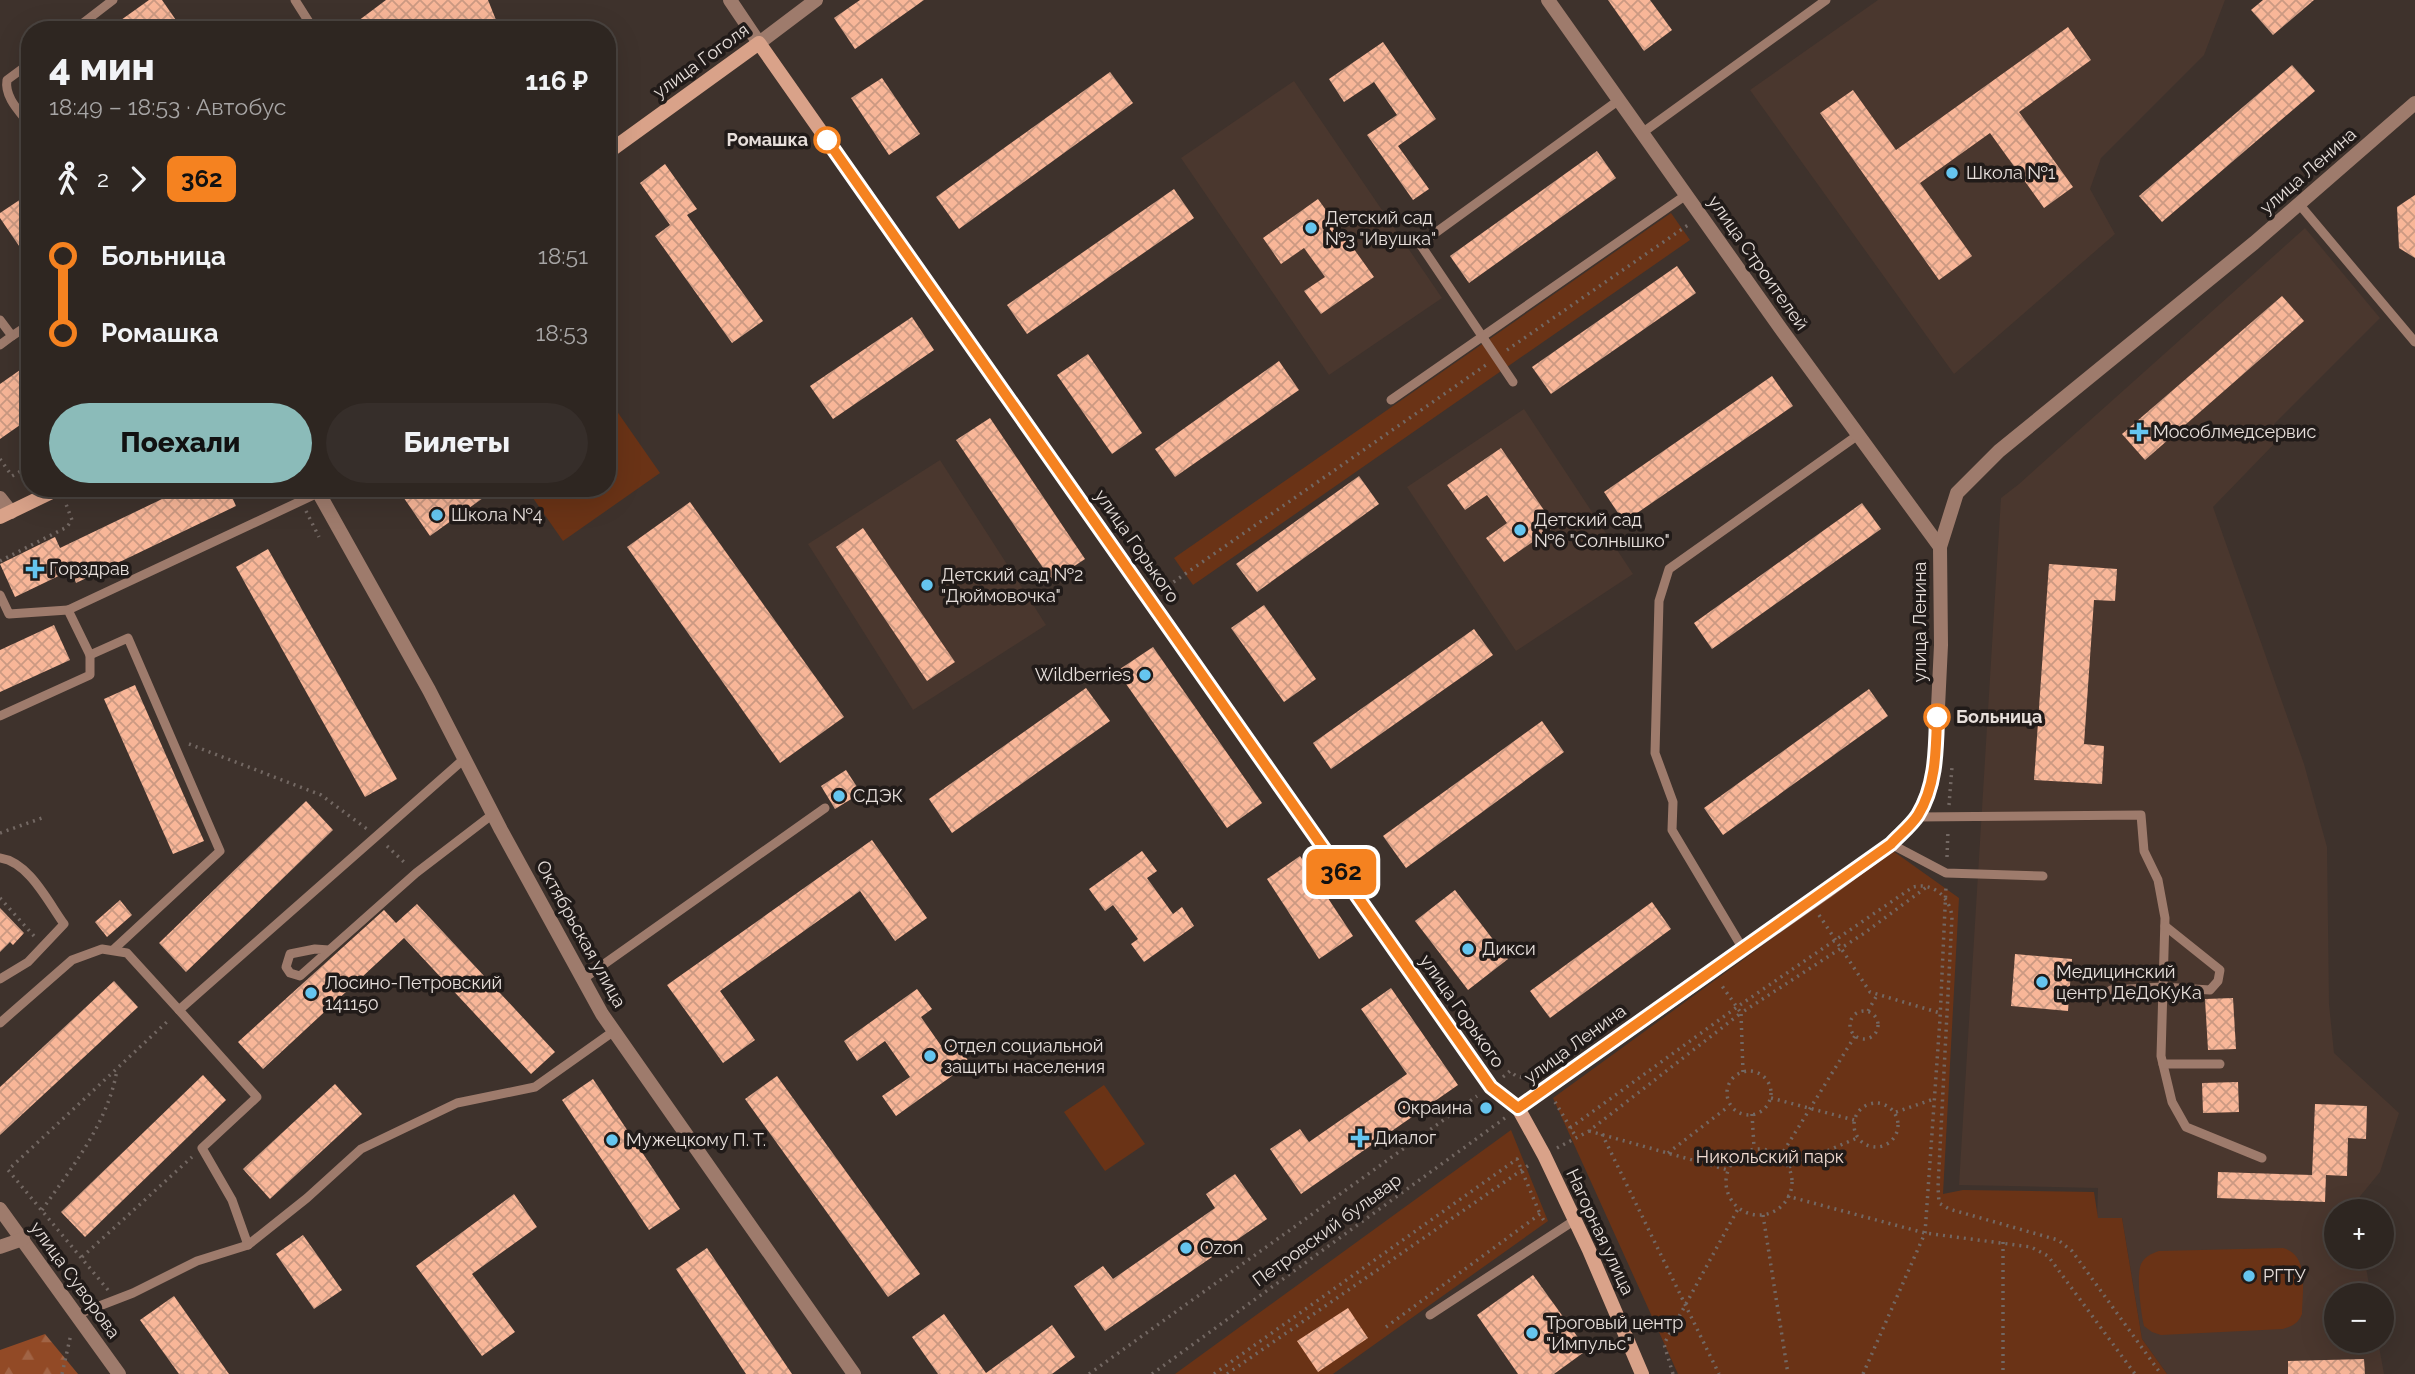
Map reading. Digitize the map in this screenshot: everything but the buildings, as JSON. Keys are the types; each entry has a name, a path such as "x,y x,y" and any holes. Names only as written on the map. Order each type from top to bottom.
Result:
{"street":[{"name":"улица Горького","path":"730,0 1491,1087 1518,1108"},
{"name":"улица Гоголя","path":"616,146 816,0"},
{"name":"улица Строителей","path":"1548,0 1940,547"},
{"name":"улица Ленина","path":"1518,1108 1891,844 1917,817 1931,786 1936,749 1941,645 1940,547 1957,494 1998,451 2299,204 2415,103"},
{"path":"0,498 5,515 42,497"},
{"name":"Октябрьская улица","path":"321,497 583,979 614,1031 854,1374"},
{"name":"Нагорная улица","path":"1518,1108 1575,1220 1642,1374"},
{"name":"улица Суворова","path":"0,1209 119,1374"},
{"path":"0,1247 23,1239"}],"lane":[{"path":"86,21 113,0"},
{"path":"295,0 308,21"},
{"path":"1642,133 1826,0"},
{"path":"21,70 7,80 6,86 7,94 21,113"},
{"path":"1513,382 1420,244 1619,100"},
{"path":"1391,400 1686,195"},
{"path":"2299,204 2415,342"},
{"path":"0,320 12,336"},
{"path":"0,345 21,330"},
{"path":"1743,949 1672,830 1674,802 1655,754 1659,601 1669,569 1858,435"},
{"path":"0,595 9,614 68,610 307,497"},
{"path":"0,716 90,675 90,655 68,610"},
{"path":"90,655 128,638 220,851 113,950"},
{"path":"179,1010 464,759"},
{"path":"583,979 825,808"},
{"path":"329,950 315,948 290,954 286,967 290,973 300,976 416,873 493,814"},
{"path":"1917,817 2141,815 2144,851 2158,880 2165,926 2161,1056 2172,1102 2186,1127 2262,1158"},
{"path":"1891,844 1946,873 2043,876"},
{"path":"0,858 5,858 25,871 64,924 28,962 0,979"},
{"path":"2110,990 2163,987 2210,990 2218,981 2220,970 2165,926"},
{"path":"0,1023 72,960 102,948 127,953 257,1097 202,1148 232,1200 248,1245"},
{"path":"76,1315 115,1300 197,1261 248,1245 307,1198 361,1149 457,1103 535,1087 614,1031"},
{"path":"2163,1064 2220,1064"},
{"path":"1430,1315 1575,1220"}],"path":[{"path":"1150,598 1701,216"},
{"path":"0,459 12,476 21,471"},
{"path":"301,501 319,537"},
{"path":"0,561 67,527 72,520 66,505"},
{"path":"171,737 321,795 377,836 416,873"},
{"path":"1863,1374 1925,1233 1940,1013 1952,763"},
{"path":"0,833 42,818"},
{"path":"1227,1374 1544,1155 1589,1131 1741,1013 1841,948 1946,873"},
{"path":"1570,1128 1737,1007 1913,887 1928,886 1945,897 1951,907 1952,917 1939,1203 1949,1209 2058,1240 2072,1251 2161,1374"},
{"path":"0,898 34,936 26,945"},
{"path":"1841,948 1870,992 1940,1013"},
{"path":"1719,981 1741,1013 1743,1072"},
{"path":"1868,1011 1877,995"},
{"path":"115,1300 8,1170 179,1010"},
{"path":"1868,1011 1876,1017 1878,1027 1874,1035 1864,1039 1855,1036 1850,1028 1851,1018 1858,1012 1868,1011"},
{"path":"1780,1157 1855,1036"},
{"path":"41,1210 98,1126 113,1092 117,1068"},
{"path":"1754,1070 1768,1080 1771,1098 1762,1112 1744,1116 1729,1106 1726,1088 1736,1073 1754,1070"},
{"path":"1089,1374 1491,1087"},
{"path":"1771,1098 1854,1120"},
{"path":"1896,1112 1934,1099"},
{"path":"1881,1102 1896,1112 1899,1129 1889,1144 1872,1148 1857,1138 1854,1120 1864,1105 1881,1102"},
{"path":"1668,1153 1729,1106"},
{"name":"Петровский бульвар","path":"1152,1374 1518,1108"},
{"path":"1752,1114 1754,1148"},
{"path":"1589,1131 1728,1170"},
{"path":"1602,1134 1720,1374"},
{"path":"1789,1167 1857,1138"},
{"path":"82,1257 202,1148"},
{"path":"1754,1148 1774,1152 1780,1157 1789,1167 1792,1188 1782,1206 1763,1215 1743,1212 1728,1197 1725,1176 1735,1157 1754,1148"},
{"path":"1214,1374 1517,1159 1552,1235"},
{"path":"1787,1196 1925,1233 2031,1247 2048,1256 2135,1374"},
{"path":"1673,1374 1664,1343 1739,1207"},
{"path":"1385,1327 1541,1214"},
{"path":"1763,1215 1788,1374"},
{"path":"2003,1242 2003,1374"},
{"path":"62,1374 76,1315"}],"shaded area":[{"name":"Школа №1","path":"1878,0 2225,0 2204,55 2101,158 2090,189 2115,234 1954,374 1750,90"},
{"name":"Детский сад №3 \"Ивушка\"","path":"1294,81 1442,298 1329,375 1181,158"},
{"path":"2305,228 2380,318 2274,424 2276,442 2213,507 2304,764 2327,847 2329,1004 2334,1053 2399,1113 2380,1172 2358,1199 2324,1199 2324,1269 2366,1269 2369,1283 2324,1283 2324,1353 2380,1353 2384,1374 2167,1374 2142,1339 2122,1218 2097,1219 2098,1188 1959,1185 2001,498"},
{"name":"Детский сад №6 \"Солнышко\"","path":"1524,409 1633,574 1516,651 1407,487"},
{"name":"Детский сад №2 \"Дюймовочка\"","path":"940,460 1046,625 913,710 808,544"}],"green space":[{"path":"1671,213 1690,240 1193,585 1174,558"},
{"path":"616,410 660,473 563,541 532,497 616,497"},
{"name":"Никольский парк","path":"1893,851 1959,898 1943,1194 1963,1190 2094,1192 2098,1218 2122,1218 2142,1339 2167,1374 1678,1374 1553,1098"},
{"path":"1104,1085 1145,1144 1105,1171 1064,1112"},
{"path":"1511,1130 1548,1221 1333,1374 1175,1374"},
{"path":"2283,1248 2297,1258 2303,1275 2302,1314 2292,1326 2283,1329 2161,1335 2144,1326 2139,1277 2141,1264 2148,1256 2159,1251"},
{"path":"45,1334 78,1374 0,1374 0,1350"}],"bus line":[{"name":"362","path":"827,140 1491,1087 1518,1108 1891,844 1917,817 1931,786 1937,717"}],"place":[{"name":"Ромашка","path":"827,140"},
{"name":"Школа №1","path":"1952,173"},
{"name":"Детский сад №3 \"Ивушка\"","path":"1311,228"},
{"name":"Мособлмедсервис","path":"2139,432"},
{"name":"Школа №4","path":"437,515"},
{"name":"Детский сад №6 \"Солнышко\"","path":"1520,530"},
{"name":"Горздрав","path":"35,569"},
{"name":"Детский сад №2 \"Дюймовочка\"","path":"927,585"},
{"name":"Wildberries","path":"1145,675"},
{"name":"Больница","path":"1937,717"},
{"name":"СДЭК","path":"839,796"},
{"name":"Дикси","path":"1468,949"},
{"name":"Медицинский центр ДеДоКуКа","path":"2042,982"},
{"name":"Лосино-Петровский 141150","path":"311,993"},
{"name":"Отдел социальной защиты населения","path":"930,1056"},
{"name":"Окраина","path":"1486,1108"},
{"name":"Диалог","path":"1360,1138"},
{"name":"Мужецкому П. Т.","path":"612,1140"},
{"name":"Ozon","path":"1186,1248"},
{"name":"РГТУ","path":"2249,1276"},
{"name":"Троговый центр \"Импульс\"","path":"1532,1333"}]}
